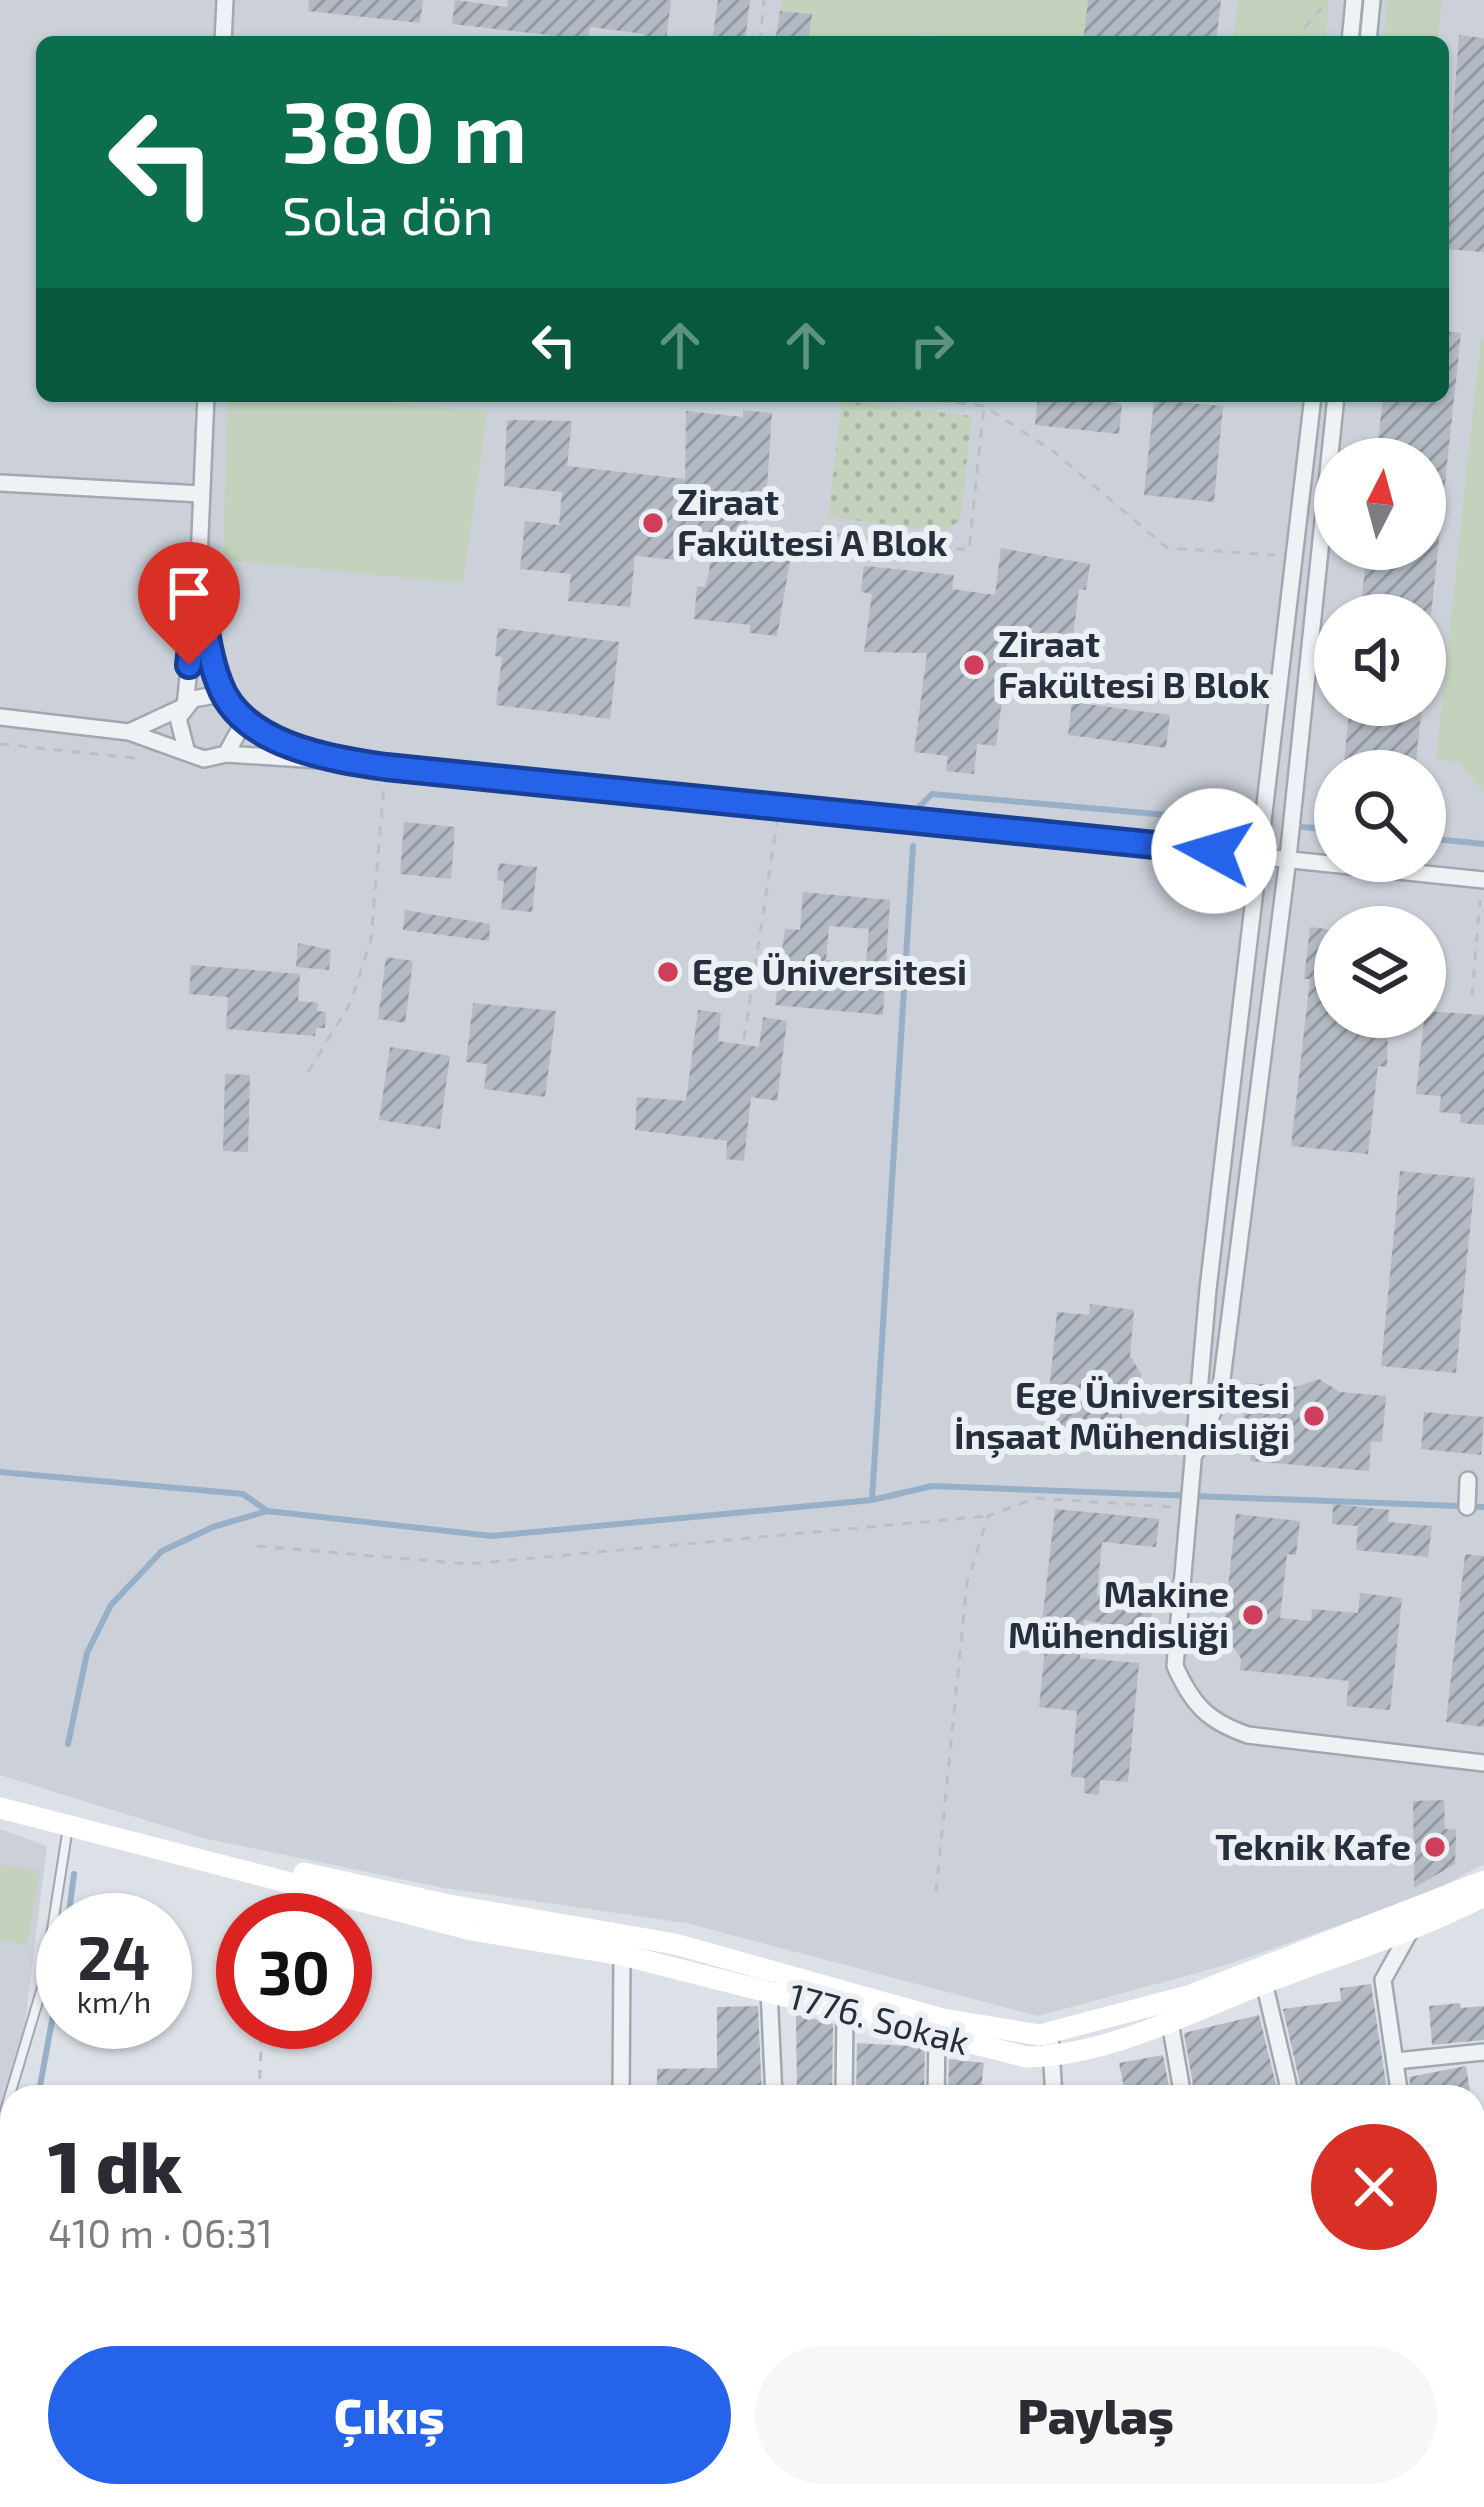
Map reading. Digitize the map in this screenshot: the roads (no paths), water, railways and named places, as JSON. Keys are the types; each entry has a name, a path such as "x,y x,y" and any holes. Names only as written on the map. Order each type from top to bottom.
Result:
{"street":[{"path":"223,36 225,0"},
{"path":"1351,36 1354,0"},
{"path":"1369,36 1372,0"},
{"path":"186,749 177,729 185,706 198,583 206,402"},
{"path":"1312,402 1187,1491 1175,1666 1190,1700 1213,1723 1248,1735 1484,1762"},
{"path":"1187,1491 1220,1395 1288,858 1335,402"},
{"path":"0,483 201,494"},
{"path":"198,583 219,686 236,710 239,737 226,754"},
{"path":"129,732 215,695 271,736 346,761"},
{"path":"0,717 129,732 204,759 226,754 346,761 1483,880"},
{"path":"1228,1150 1251,1152"},
{"path":"1213,1258 1237,1262"},
{"path":"1467,1507 1476,1480"},
{"name":"1776. Sokak","path":"0,1808 257,1868 675,1944 943,2020 1050,2032 1263,1976 1484,1896"},
{"name":"1776. Sokak","path":"257,1868 472,1930 622,1955 1027,2057 1053,2057 1170,2022 1263,1976"},
{"name":"1776. Sokak","path":"1414,1922 1484,1881"},
{"path":"1399,2085 1383,1980 1414,1922"},
{"path":"621,2085 622,1955"},
{"path":"1263,1976 1288,2085"},
{"path":"769,1990 773,2085"},
{"path":"844,2085 845,2010"},
{"path":"1170,2022 1182,2085"},
{"path":"1050,2032 1054,2085"},
{"path":"936,2085 937,2034"},
{"path":"1396,2061 1484,2052"}],"lane":[{"path":"10,2085 44,1981 68,1826"},
{"path":"0,2115 0,2128"}],"waterway":[{"path":"919,807 932,794 1245,822"},
{"path":"1303,827 1314,828"},
{"path":"1446,840 1484,844"},
{"path":"872,1500 913,846"},
{"path":"0,1472 243,1494 266,1510"},
{"path":"68,1744 87,1653 111,1605 162,1551 213,1527 267,1511 492,1536 872,1500 932,1486 1484,1507"},
{"path":"72,1893 74,1874"},
{"path":"40,2085 47,2049"}],"place":[{"name":"Ziraat Fakültesi A Blok","path":"653,523"},
{"name":"Ziraat Fakültesi B Blok","path":"974,665"},
{"name":"Ege Üniversitesi","path":"668,972"},
{"name":"Ege Üniversitesi İnşaat Mühendisliği","path":"1314,1416"},
{"name":"Makine Mühendisliği","path":"1253,1615"},
{"name":"Teknik Kafe","path":"1435,1847"}]}
